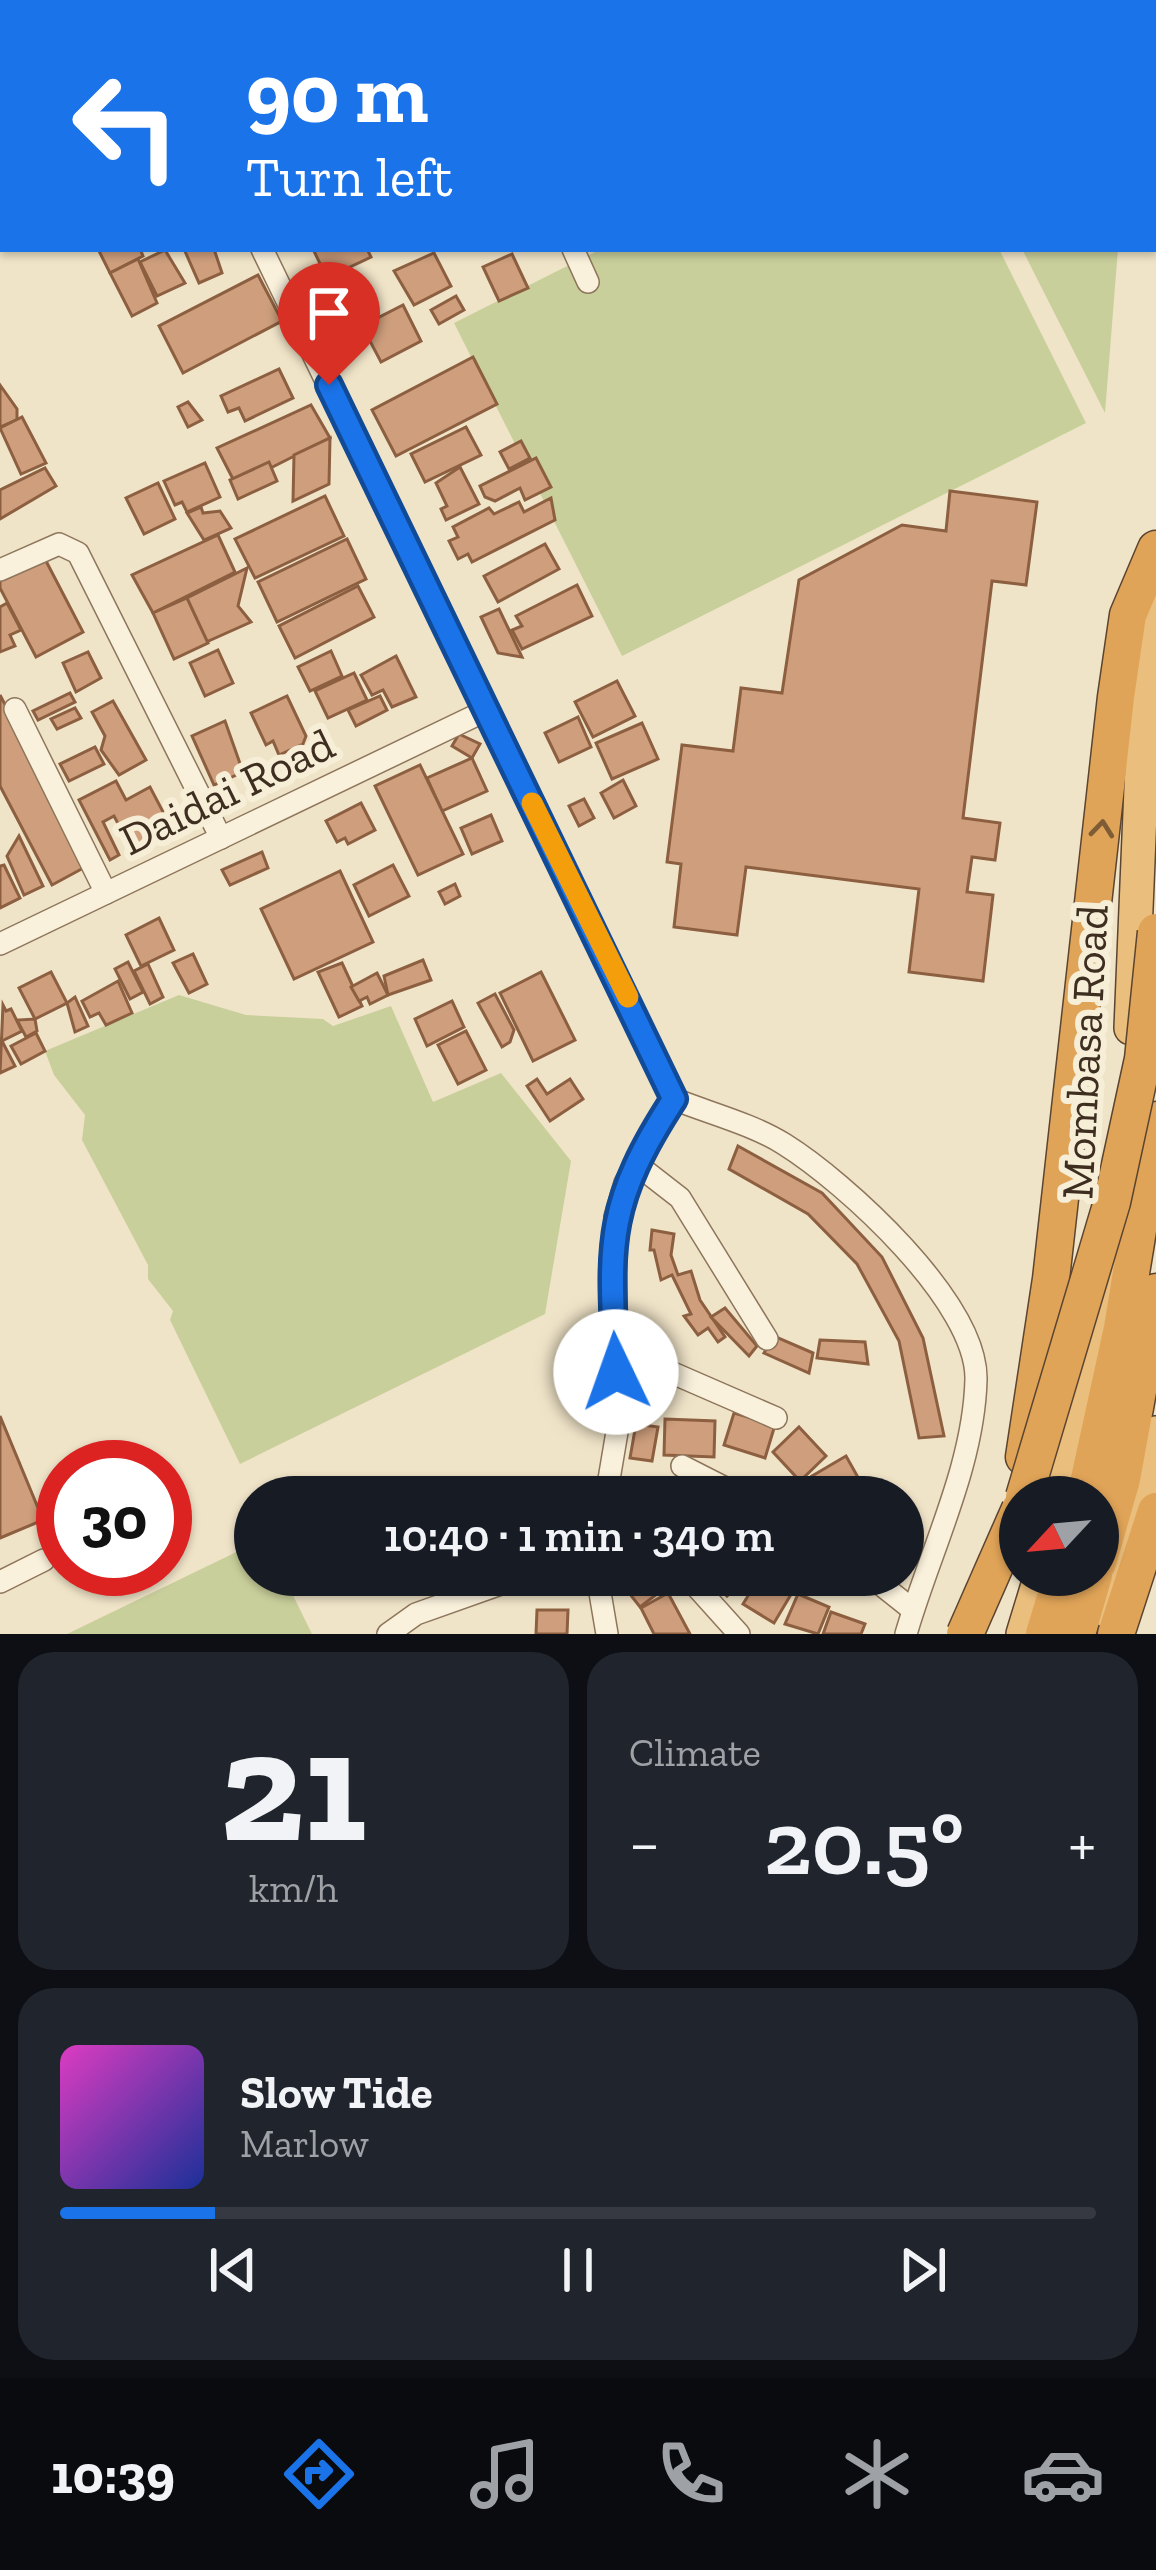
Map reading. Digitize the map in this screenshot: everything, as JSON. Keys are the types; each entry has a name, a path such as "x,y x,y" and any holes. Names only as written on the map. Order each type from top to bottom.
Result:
{"highway":[{"path":"981,1634 1018,1495 1051,1280 1128,615 1156,549"},
{"name":"Mombasa Road","path":"1067,1476 1122,1229 1145,693 1156,604"},
{"path":"1030,1476 1112,1202 1143,1059 1156,932"},
{"path":"1089,1476 1122,1328 1156,1120"},
{"path":"1119,1490 1156,1292"},
{"path":"1100,1634 1156,1432"},
{"path":"1120,1634 1156,1511"},
{"path":"965,1634 999,1557"},
{"path":"1120,1634 1156,1570"},
{"path":"1024,1634 1035,1596"},
{"path":"1045,1634 1056,1596"},
{"path":"1077,1634 1088,1596"}],"street":[{"path":"263,252 674,1099 783,1143 878,1221 915,1261 959,1324 976,1374 968,1443 907,1634"},
{"path":"574,252 588,281"},
{"path":"0,570 59,544 79,553 221,838"},
{"path":"15,709 106,893"},
{"name":"Daidai Road","path":"0,944 488,710"},
{"path":"610,1476 617,1432 614,1233 635,1163 674,1099"},
{"path":"635,1163 680,1198 767,1339"},
{"path":"615,1348 776,1418"},
{"path":"682,1466 702,1476"},
{"path":"0,1582 36,1564"},
{"path":"388,1634 416,1615 468,1596"},
{"path":"601,1596 607,1634"},
{"path":"705,1596 739,1634"},
{"path":"896,1596 914,1610"}],"green space":[{"path":"595,252 1000,252 1086,423 622,656 454,323"},
{"path":"1024,252 1118,252 1105,413"},
{"path":"179,995 246,1015 323,1019 333,1026 391,1006 433,1102 501,1073 571,1161 545,1314 240,1464 170,1320 173,1311 148,1279 148,1265 82,1140 85,1115 54,1075 45,1051"},
{"path":"234,1553 234,1596 293,1596 312,1634 67,1634 146,1596 192,1596 192,1573"}],"building":[{"path":"100,252 141,252 143,256 110,273"},
{"path":"166,252 185,283 157,296 140,262"},
{"path":"185,252 215,252 222,273 199,283"},
{"path":"314,252 368,252 371,257 333,275 330,269 324,272"},
{"path":"434,253 451,286 414,305 394,271"},
{"path":"512,254 528,288 499,301 483,267"},
{"path":"138,259 157,303 132,316 110,273"},
{"path":"258,275 282,321 183,373 159,326"},
{"path":"456,296 464,310 439,324 431,310"},
{"path":"403,305 421,341 381,362 362,326"},
{"path":"335,309 353,334 334,341 323,315"},
{"path":"473,357 497,404 396,456 372,410"},
{"path":"279,369 293,398 245,421 239,408 228,412 221,396"},
{"path":"0,385 17,409 17,420 0,427"},
{"path":"188,402 202,420 188,427 178,407"},
{"path":"311,405 330,438 243,482 234,481 217,448"},
{"path":"22,417 46,463 21,474 0,428"},
{"path":"466,427 481,455 425,482 411,454"},
{"path":"330,438 329,484 293,501 294,455"},
{"path":"521,441 530,458 509,469 500,452"},
{"path":"536,458 551,487 525,500 520,488 495,501 485,497 480,486"},
{"path":"269,462 277,481 238,499 230,480"},
{"path":"205,463 220,497 187,512 182,502 175,505 164,481"},
{"path":"460,467 479,504 446,520 441,509 447,506 436,483"},
{"path":"45,468 56,486 0,519 0,490"},
{"path":"158,483 175,519 144,534 126,498"},
{"path":"950,491 1037,502 1026,585 992,581 963,818 1000,823 995,860 972,857 967,892 993,895 983,981 909,972 919,889 746,867 737,935 674,927 681,864 667,862 682,745 733,751 741,688 782,693 799,580 902,525 946,531"},
{"path":"325,496 344,536 255,578 235,539"},
{"path":"551,498 555,520 472,562 468,554 458,559 449,541 458,537 453,527 489,508 494,514 519,502 524,512"},
{"path":"201,507 203,513 220,511 231,528 204,540 187,513"},
{"path":"218,535 235,572 153,613 132,575"},
{"path":"347,539 366,579 277,622 258,582"},
{"path":"545,544 559,569 498,602 484,576"},
{"path":"46,561 83,632 36,657 0,588 0,575"},
{"path":"247,568 238,606 251,622 204,643 187,598"},
{"path":"577,585 592,616 522,649 512,630 522,626 516,616"},
{"path":"358,586 374,617 295,658 279,626"},
{"path":"187,598 208,643 174,659 153,613"},
{"path":"7,603 21,630 10,635 15,646 0,652 0,607"},
{"path":"499,609 522,657 498,653 481,617"},
{"path":"218,650 233,683 205,696 190,663"},
{"path":"331,651 342,676 310,691 298,667"},
{"path":"88,652 101,678 76,692 63,663"},
{"path":"396,656 416,697 392,707 383,690 372,695 361,675"},
{"path":"354,673 367,700 328,718 315,691"},
{"path":"617,681 635,716 593,737 575,702"},
{"path":"70,693 75,702 38,720 33,711"},
{"path":"0,695 89,865 52,885 0,786"},
{"path":"287,696 306,736 303,744 279,755 273,741 266,745 251,713"},
{"path":"380,696 387,710 356,726 348,710"},
{"path":"113,701 146,760 119,775 101,750 105,736 92,712"},
{"path":"75,708 81,718 57,729 51,719"},
{"path":"578,717 591,747 559,762 545,733"},
{"path":"225,721 243,772 214,785 192,736"},
{"path":"642,723 658,759 612,779 596,743"},
{"path":"459,734 480,744 472,758 452,746"},
{"path":"95,747 104,764 69,781 60,764"},
{"path":"472,758 487,791 442,811 427,778"},
{"path":"420,765 463,854 418,875 375,786"},
{"path":"623,780 636,806 614,818 601,793"},
{"path":"116,781 126,800 150,787 171,827 131,848 114,816 103,822 119,855 110,860 79,800"},
{"path":"584,799 594,818 579,826 569,806"},
{"path":"361,803 375,830 348,844 345,838 337,842 326,821"},
{"path":"491,815 502,841 472,854 461,828"},
{"path":"19,836 43,886 24,895 7,856"},
{"path":"262,852 268,868 230,885 222,870"},
{"path":"4,865 20,898 0,908 0,866"},
{"path":"393,865 409,896 369,916 354,885"},
{"path":"340,871 373,942 294,979 261,909"},
{"path":"455,884 460,896 445,904 439,892"},
{"path":"159,918 174,950 141,966 126,935"},
{"path":"193,954 207,984 189,993 173,963"},
{"path":"423,960 431,980 388,995 384,976"},
{"path":"128,962 143,992 130,999 115,969"},
{"path":"342,963 362,1006 339,1017 318,972"},
{"path":"148,964 163,997 150,1004 134,971"},
{"path":"51,972 67,1003 35,1019 19,988"},
{"path":"541,972 575,1040 533,1061 500,993"},
{"path":"377,973 388,995 370,1004 367,997 359,1001 351,987"},
{"path":"118,981 132,1013 106,1025 99,1013 90,1017 82,1001"},
{"path":"495,994 514,1030 510,1042 502,1047 478,1003"},
{"path":"75,997 88,1026 75,1032 67,1003"},
{"path":"452,1001 464,1027 427,1046 415,1019"},
{"path":"3,1005 6,1011 11,1009 22,1031 2,1041 15,1066 0,1073"},
{"path":"35,1019 37,1031 26,1037 17,1020"},
{"path":"466,1031 486,1070 458,1084 438,1045"},
{"path":"36,1033 45,1051 21,1064 11,1046"},
{"path":"537,1079 547,1094 570,1079 583,1099 550,1121 527,1086"},
{"path":"738,1146 822,1193 882,1257 923,1338 944,1436 919,1438 899,1341 857,1264 808,1214 729,1169"},
{"path":"652,1230 674,1234 671,1255 678,1275 691,1271 700,1300 725,1337 718,1342 708,1328 698,1335 684,1316 691,1314 672,1275 661,1280 654,1250 650,1250"},
{"path":"725,1308 757,1346 749,1356 711,1317"},
{"path":"774,1336 813,1353 809,1373 764,1353"},
{"path":"820,1340 865,1342 868,1364 817,1358"},
{"path":"734,1413 775,1425 765,1458 724,1445"},
{"path":"0,1416 36,1503 36,1523 0,1538"},
{"path":"665,1419 715,1421 714,1457 664,1455"},
{"path":"636,1424 658,1427 652,1461 630,1458"},
{"path":"799,1427 826,1456 805,1476 795,1476 773,1452"},
{"path":"846,1456 857,1476 812,1476"},
{"path":"631,1596 654,1596 640,1607"},
{"path":"670,1596 690,1634 654,1634 641,1608"},
{"path":"748,1596 790,1596 774,1623 743,1604"},
{"path":"797,1596 829,1607 818,1634 785,1624"},
{"path":"537,1610 568,1610 567,1634 536,1634"},
{"path":"831,1612 865,1624 861,1634 823,1634"}],"slow traffic":[{"path":"532,803 628,997"}],"route":[{"path":"329,385 674,1099 625,1183 616,1217 612,1299 616,1372"}]}
